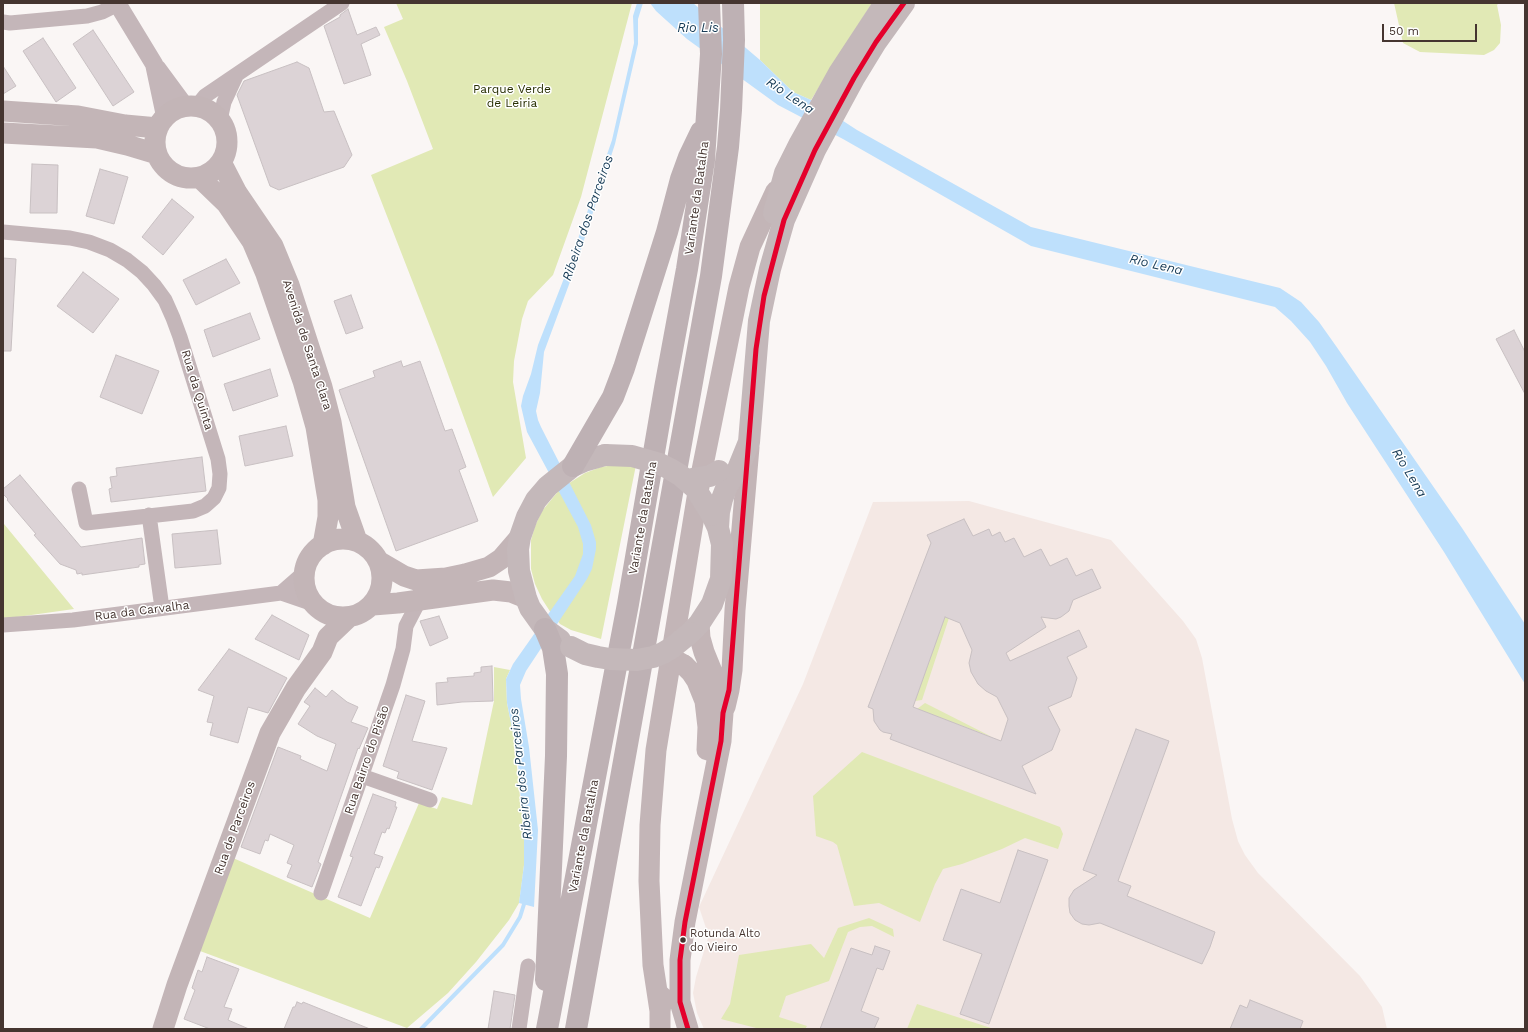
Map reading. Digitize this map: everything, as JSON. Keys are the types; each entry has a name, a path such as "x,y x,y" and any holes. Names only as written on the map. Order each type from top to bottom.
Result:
{"highway":[{"name":"Variante da Batalha","path":"548,1025 628,604 687,269 703,166 710,54 709,3"},
{"name":"Variante da Batalha","path":"576,1029 711,276 728,147 731,110 734,40 733,3"},
{"path":"734,40 742,3"},
{"path":"573,466 613,397 624,368 667,232 681,179 706,120"},
{"path":"545,629 553,648 557,674 556,756 546,978 548,1025"}],"main road":[{"path":"722,713 729,690 732,670 735,610 756,349 764,296 784,220 808,146 885,3"},
{"path":"846,75 876,42 904,3"},
{"path":"191,106 214,113 220,120 225,130 227,141 226,152 221,162 215,169 200,177 189,178 174,174 162,164 155,146 155,136 161,122 174,110 191,106"},
{"path":"3,111 78,116 125,125 161,122"},
{"path":"3,133 97,138 127,144 157,154"},
{"path":"660,1020 653,965 649,881 653,774 700,480 745,262 756,233 785,173 808,146"},
{"name":"Avenida de Santa Clara","path":"221,162 238,193 273,246 289,285 322,387 333,430 345,507 357,541"},
{"path":"686,480 710,476 719,471 726,465 735,448 754,292 785,173"},
{"name":"Avenida de Santa Clara","path":"200,177 227,204 252,241 266,274 304,381 316,427 328,500 328,517 322,545"},
{"path":"715,522 727,486 738,469 749,442"},
{"path":"605,455 627,456 648,460 670,470 686,480 694,488 715,522 722,544 720,579 712,604 695,628 673,647 663,653 653,657 637,660 610,660 585,654 571,647 545,629 530,608 519,571 518,549 520,537 527,517 536,500 557,478 573,466 605,455"},
{"path":"328,637 317,608 306,593 304,580 309,558 322,545 336,540 347,539 357,541 370,550 380,562 404,576 416,580 446,578 489,567 500,559 520,537"},
{"path":"380,562 382,584 379,595 382,604"},
{"path":"317,608 339,618 349,617 382,604 493,590 511,592 526,598"},
{"name":"Rua de Parceiros","path":"163,1029 177,986 270,733 296,688 322,652 328,637 349,617"},
{"path":"688,1029 680,1002 680,960 684,922 721,741 722,713 717,684 695,628"},
{"path":"660,1020 671,925 704,770 708,727 705,701 698,681 684,665 663,653"}],"street":[{"path":"5,18 87,16 102,12 118,4 154,64 191,106 342,3"},
{"path":"154,64 161,122"},
{"path":"220,120 224,102 236,76"},
{"name":"Rua da Quinta","path":"3,232 70,238 89,242 110,250 128,260 142,272 154,285 164,300 180,337 218,459 220,474 219,488 214,498 205,506 193,510 86,523 79,488"},
{"path":"149,515 162,608"},
{"path":"281,593 305,572"},
{"name":"Rua da Carvalha","path":"3,625 73,620 281,593 317,608"},
{"name":"Rua Bairro do Pisão","path":"321,893 393,685 403,649 406,626 420,599"},
{"path":"382,604 406,626"},
{"path":"362,776 430,800"},
{"path":"519,1029 528,966"}],"shaded area":[{"path":"969,501 1111,540 1183,621 1196,639 1202,658 1232,819 1238,841 1245,855 1258,873 1360,976 1382,1007 1387,1029 704,1029 697,1013 693,993 696,977 708,938 699,907 803,684 873,502"}],"green space":[{"name":"Parque Verde de Leiria","path":"396,3 632,3 581,197 553,275 528,301 522,319 514,361 513,382 526,458 493,497 438,347 371,175 433,149 407,81 384,27 403,19"},
{"path":"760,3 872,3 811,100 793,92 760,60"},
{"path":"1394,3 1499,3 1497,5 1501,25 1500,43 1494,50 1484,55 1420,52 1403,43"},
{"path":"614,465 636,465 601,639 571,630 560,624 551,613 535,584 531,569 531,540 535,526 542,511 560,489 585,473 601,467"},
{"path":"4,524 74,609 3,619"},
{"path":"945,617 949,618 922,700 915,701"},
{"path":"494,667 510,670 506,679 507,703 514,738 524,836 524,865 521,889 519,903 509,920 476,962 448,993 407,1028 200,951 233,858 370,918 419,803 437,809 442,797 472,805 494,701"},
{"path":"925,703 992,737 917,709"},
{"path":"862,752 1060,827 1063,834 1058,849 1025,838 1002,849 962,864 943,869 935,884 920,922 879,903 854,906 837,845 816,836 813,796"},
{"path":"869,918 893,929 894,937 872,926 860,927 848,932 829,981 786,996 779,1017 807,1026 805,1029 760,1029 721,1019 730,1004 739,955 811,944 824,958 838,928"},
{"path":"917,1004 994,1029 907,1029"}],"water":[{"path":"637,3 643,3 638,19 638,44 615,144 574,271 544,352 540,393 536,411 541,427 591,525 596,542 596,549 592,569 587,579 526,671 520,685 529,747 538,830 534,907 519,903 524,865 524,836 518,764 507,703 506,679 513,664 575,576 583,554 583,544 578,527 527,432 521,406 538,345 568,268 612,140 634,43 633,16"},
{"name":"Rio Lis","path":"650,3 693,3 760,60 793,92 811,100 857,130 1031,227 1280,288 1301,302 1319,322 1336,346 1462,528 1525,624 1525,684 1444,552 1347,403 1326,366 1310,342 1291,321 1275,307 1031,246 843,139 778,105 687,39 656,11"}],"building":[{"path":"348,9 357,35 376,27 380,35 361,44 371,75 344,84 324,26 340,17 340,15"},
{"path":"93,30 134,92 113,106 73,44"},
{"path":"43,38 76,88 56,102 23,51"},
{"path":"297,62 309,68 324,112 334,111 352,155 344,167 279,190 270,186 237,95 244,81"},
{"path":"3,66 16,86 3,94"},
{"path":"32,164 58,165 57,213 30,213"},
{"path":"100,169 128,177 114,224 86,216"},
{"path":"172,199 194,217 163,255 142,237"},
{"path":"3,258 16,259 11,351 3,351"},
{"path":"226,259 240,283 196,305 183,280"},
{"path":"83,272 119,299 93,333 57,306"},
{"path":"351,295 363,328 346,334 334,301"},
{"path":"250,313 260,339 213,357 204,330"},
{"path":"1514,330 1525,352 1525,394 1496,339"},
{"path":"116,355 159,371 142,414 100,397"},
{"path":"401,361 403,367 420,361 445,431 452,429 466,467 459,470 478,521 396,551 339,390 375,377 373,371"},
{"path":"270,369 278,396 233,411 224,384"},
{"path":"286,426 293,456 245,466 239,436"},
{"path":"202,457 206,491 111,502 109,489 112,488 110,477 117,476 116,468"},
{"path":"20,475 81,547 142,538 145,564 139,565 139,567 82,575 82,573 77,574 76,570 60,564 34,535 36,534 3,494 3,489"},
{"path":"964,519 973,536 989,529 992,536 1000,532 1005,542 1014,538 1024,557 1041,549 1050,566 1067,558 1076,576 1092,569 1101,588 1073,600 1069,611 1061,617 1056,619 1041,617 1046,627 1006,653 1010,661 1079,630 1087,647 1067,657 1077,678 1071,697 1048,707 1060,730 1052,750 1022,766 1036,794 890,739 892,734 880,730 874,721 873,709 868,707 931,543 927,535","holes":["945,617 960,623 972,650 969,663 971,672 978,684 986,691 997,697 1008,719 1001,741 913,707"]},
{"path":"217,530 221,564 175,568 172,534"},
{"path":"272,615 309,635 299,660 255,639"},
{"path":"439,616 448,638 430,646 420,621"},
{"path":"229,649 287,678 268,713 248,707 238,743 210,735 213,723 207,722 214,696 198,690"},
{"path":"492,666 493,701 462,702 437,705 436,683 448,682 447,678 474,676 474,673 481,672 481,667"},
{"path":"315,688 326,697 332,690 347,702 358,707 351,722 368,728 359,749 358,748 318,862 321,864 312,887 287,877 292,865 287,863 294,845 270,834 268,841 265,840 260,854 241,847 278,747 301,756 300,759 327,771 336,744 317,736 298,724 310,706 304,702"},
{"path":"406,695 425,701 412,741 447,748 432,790 397,778 399,772 383,766"},
{"path":"1136,729 1169,741 1118,881 1131,886 1127,896 1215,932 1202,964 1100,923 1089,925 1082,924 1075,920 1070,913 1069,898 1074,890 1097,875 1083,870"},
{"path":"373,794 396,802 395,807 397,807 389,829 387,828 385,833 382,832 374,854 383,857 379,868 376,867 361,906 338,897 353,857 350,856"},
{"path":"1018,850 1048,860 989,1024 960,1014 982,954 943,940 961,889 1000,903"},
{"path":"875,946 890,951 883,970 877,968 861,1011 879,1018 874,1029 820,1029 851,948 872,955"},
{"path":"207,957 239,969 224,1007 232,1009 228,1020 249,1029 210,1029 184,1019 195,990 192,988 198,970 202,972"},
{"path":"494,991 515,995 510,1029 488,1029"},
{"path":"1250,1000 1303,1021 1300,1029 1230,1029 1240,1005 1247,1008"},
{"path":"297,1002 302,1004 303,1002 370,1029 284,1029 293,1007 295,1007"}],"waterway":[{"name":"Ribeira dos Parceiros","path":"421,1029 503,945 520,917 525,901"}],"transit line":[{"path":"688,1029 680,1002 680,960 685,922 721,741 723,713 729,690 756,349 764,296 784,220 815,150 854,78 876,42 904,3"}],"place":[{"name":"Rotunda Alto do Vieiro","path":"683,940"}],"water label":[{"name":"Rio Lena","path":"790,96"},
{"name":"Rio Lena","path":"1156,265"},
{"name":"Rio Lena","path":"1409,473"}]}
